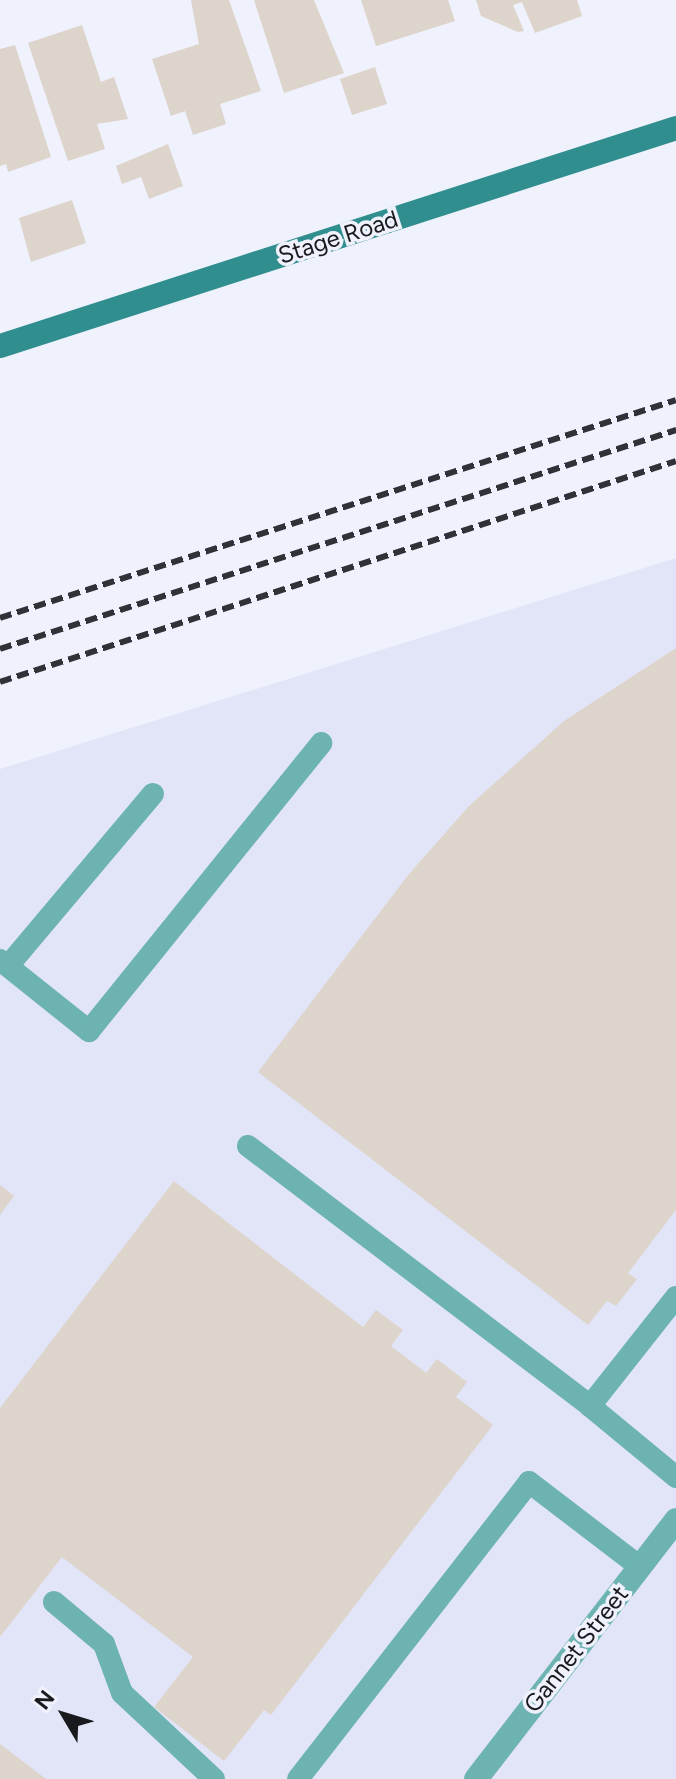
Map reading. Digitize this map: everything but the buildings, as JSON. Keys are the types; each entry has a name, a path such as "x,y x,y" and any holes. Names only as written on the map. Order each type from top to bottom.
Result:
{"main road":[{"name":"Stage Road","path":"0,346 676,128"}],"street":[{"name":"Gannet Street","path":"476,1779 676,1520"}],"lane":[{"path":"153,794 4,963 89,1031 321,743"},
{"path":"248,1146 590,1406 676,1477"},
{"path":"590,1406 676,1297"},
{"path":"298,1779 529,1482 640,1567"},
{"path":"54,1602 104,1644 122,1693 214,1779"}],"shaded area":[{"path":"676,558 676,1779 0,1779 0,769"}],"railway":[{"path":"0,618 676,400"},
{"path":"0,649 676,430"},
{"path":"0,682 676,461"}]}
